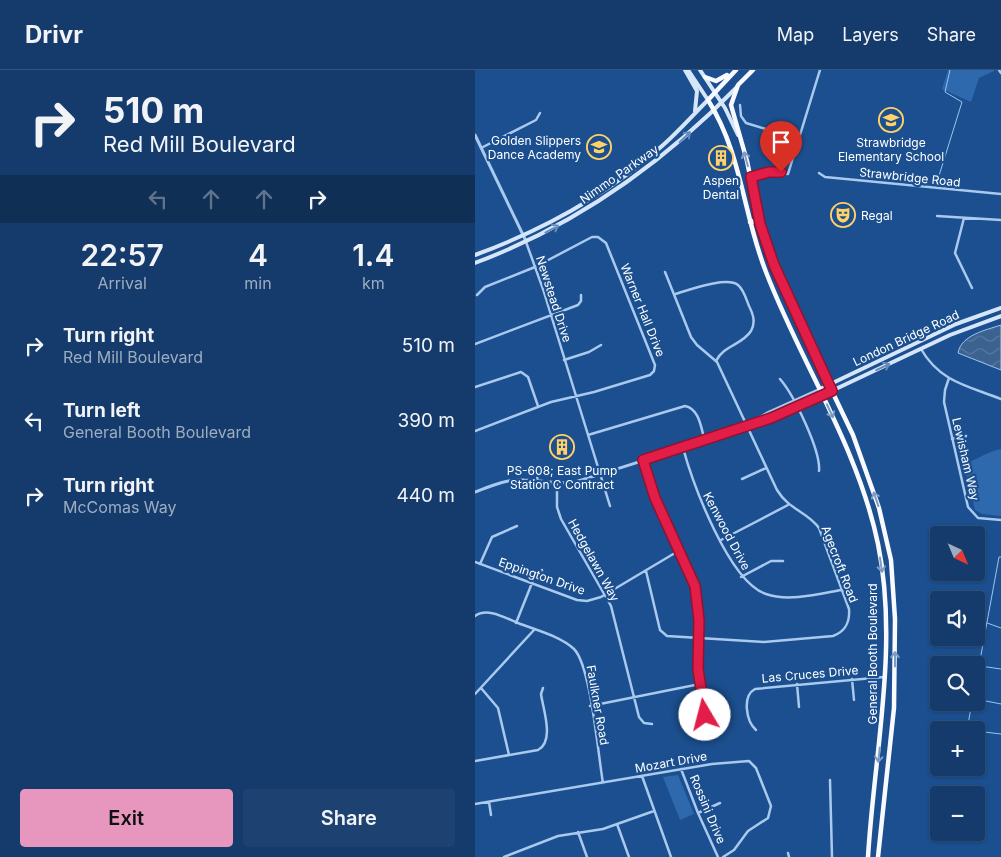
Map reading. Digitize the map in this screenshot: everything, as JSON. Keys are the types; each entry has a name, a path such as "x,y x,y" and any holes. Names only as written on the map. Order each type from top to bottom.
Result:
{"highway":[{"path":"705,77 720,81 732,70"},
{"name":"Nimmo Parkway","path":"708,100 736,70"},
{"name":"Nimmo Parkway","path":"738,85 753,70"},
{"path":"738,85 731,105 741,142"},
{"name":"General Booth Boulevard","path":"708,100 735,156 750,222 777,299 820,389 857,476 877,542 884,597 884,677 881,742 868,857"},
{"name":"General Booth Boulevard","path":"741,142 751,177 760,224 769,252 786,295 853,434 879,508 893,576 894,708 878,857"},
{"path":"750,222 755,221 757,224 762,241 769,252"}],"main road":[{"name":"General Booth Boulevard","path":"686,70 708,100"},
{"path":"686,70 697,91 698,100 694,114"},
{"name":"General Booth Boulevard","path":"700,70 721,102 741,142"},
{"name":"Nimmo Parkway","path":"475,263 527,242 618,190 667,153 738,85"},
{"name":"Nimmo Parkway","path":"475,255 524,235 572,210 628,173 663,145 708,100"},
{"name":"London Bridge Road","path":"820,389 956,324 1001,308"},
{"name":"London Bridge Road","path":"823,396 921,349 1001,316"}],"street":[{"path":"751,177 772,172 788,174 820,70"},
{"path":"740,105 741,116 746,123 799,139"},
{"path":"481,148 536,120 540,113"},
{"name":"Newstead Drive","path":"475,136 527,242 610,506"},
{"name":"Strawbridge Road","path":"819,173 825,178 1001,194"},
{"path":"937,216 1001,220"},
{"path":"964,218 955,253 972,288"},
{"name":"Warner Hall Drive","path":"475,431 538,406 575,395 594,392 649,375 655,368 604,240 599,237 592,237 535,267 485,287 477,295"},
{"name":"Agecroft Road","path":"646,571 662,633 670,636 764,642 833,636 844,629 849,618 849,609 817,526 810,518 788,505 777,490 745,426 716,361 694,341 665,272"},
{"path":"674,294 725,281 736,284 742,289 753,313 753,326 747,336 727,348 716,361"},
{"path":"475,344 578,305 581,301 581,295"},
{"path":"564,360 589,352 601,344"},
{"path":"921,349 932,367 949,378 1001,399"},
{"path":"475,387 521,372 527,377 538,406"},
{"name":"Lewisham Way","path":"949,378 944,402 969,511 978,518 1001,520"},
{"path":"780,379 797,407 819,463 819,471"},
{"path":"745,426 820,389"},
{"path":"475,492 510,480 557,483 575,482 705,441 823,396"},
{"path":"587,435 685,406 692,408 697,414 705,441"},
{"path":"952,439 966,436"},
{"name":"Kenwood Drive","path":"683,448 695,488 741,577 755,589 771,596 793,596 841,590"},
{"path":"643,460 655,498 693,578 697,594 697,658 705,715 703,719"},
{"path":"742,479 766,468"},
{"path":"537,481 538,471"},
{"name":"Hedgelawn Way","path":"557,483 557,502 561,519 611,606 633,697 641,721 652,724"},
{"path":"721,540 788,505"},
{"path":"480,564 489,540 517,526"},
{"name":"Eppington Drive","path":"475,562 582,601 596,599 680,550"},
{"path":"741,577 771,561 783,561"},
{"path":"516,623 532,583 536,575 542,570"},
{"name":"Faulkner Road","path":"475,616 489,612 563,641 577,652 585,672 603,783"},
{"path":"475,694 534,630"},
{"name":"Las Cruces Drive","path":"756,730 752,725 747,703 749,692 758,688 884,677"},
{"path":"852,679 854,700"},
{"path":"590,706 701,684"},
{"path":"797,684 799,707"},
{"path":"481,688 498,708 509,754"},
{"path":"475,761 538,750 545,744 547,738 541,694 543,688"},
{"name":"Mozart Drive","path":"475,804 745,760 751,762 756,768 771,806 771,813 765,820 748,831 734,850 723,857"},
{"name":"Rossini Drive","path":"681,769 718,857"},
{"path":"642,776 671,857"},
{"path":"830,780 832,857"},
{"path":"489,802 491,815"},
{"path":"698,813 719,804"},
{"path":"504,857 549,839 578,832 597,830 654,811"},
{"path":"617,824 629,857"},
{"path":"578,832 587,857"}],"shaded area":[{"path":"948,70 994,71 979,78 971,102 942,89"},
{"path":"1001,449 1001,516 982,514 975,510 964,464"},
{"path":"678,775 694,814 680,820 663,777"}],"water":[{"path":"1001,325 1001,370 958,353 964,342 975,334"}],"waterway":[{"path":"938,179 962,102 945,92 950,70"},
{"path":"981,656 999,557 1001,557"},
{"path":"987,623 1001,628"},
{"path":"985,667 1001,669"},
{"path":"985,701 1001,704"},
{"path":"969,721 970,711"},
{"path":"985,732 1001,734"}],"place":[{"name":"Strawbridge Elementary School","path":"891,120"},
{"name":"Golden Slippers Dance Academy","path":"599,147"},
{"name":"Aspen Dental","path":"721,158"},
{"name":"Regal","path":"843,215"},
{"name":"PS-608; East Pump Station C Contract","path":"562,447"}],"route":[{"path":"705,715 697,658 699,620 697,594 690,569 659,508 643,460 771,418 832,391 786,295 760,224 751,177 769,172 781,172"}]}
